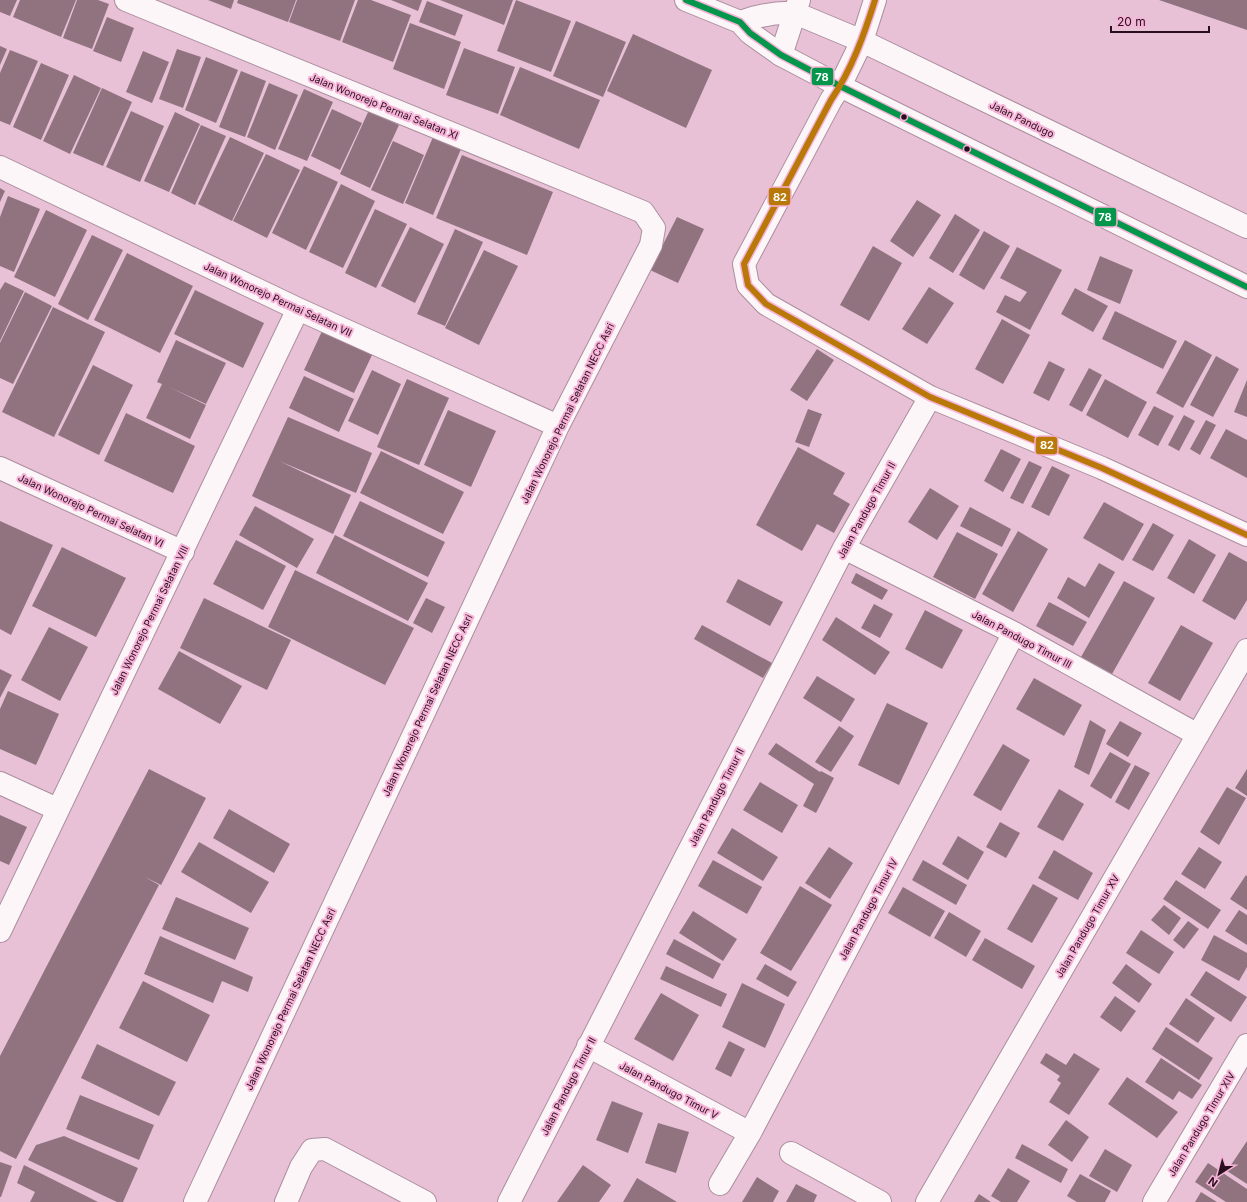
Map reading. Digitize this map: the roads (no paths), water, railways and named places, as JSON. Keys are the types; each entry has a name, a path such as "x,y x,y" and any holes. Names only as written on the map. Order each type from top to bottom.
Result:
{"street":[{"name":"Jalan Wonorejo Permai Selatan XI","path":"126,0 643,212"},
{"path":"686,0 740,22 750,33 781,55 840,86 1247,287"},
{"path":"875,0 862,41 840,86 831,100 744,264 748,286 766,304 930,397 1102,468 1247,535"},
{"path":"740,22 760,14 797,7 781,55"},
{"name":"Jalan Pandugo","path":"797,7 862,41 1247,227"},
{"name":"Jalan Wonorejo Permai Selatan VII","path":"0,166 298,309 558,426"},
{"name":"Jalan Wonorejo Permai Selatan NECC Asri","path":"195,1202 558,426 651,245 654,228 643,212"},
{"name":"Jalan Wonorejo Permai Selatan VIII","path":"0,931 57,809 183,552 298,309"},
{"name":"Jalan Pandugo Timur II","path":"509,1202 844,548 930,397"},
{"name":"Jalan Wonorejo Permai Selatan VI","path":"0,468 183,552"},
{"name":"Jalan Pandugo Timur III","path":"844,548 1014,633 1198,735"},
{"name":"Jalan Pandugo Timur IV","path":"720,1184 750,1133 1014,633"},
{"name":"Jalan Pandugo Timur XV","path":"927,1202 1247,650"},
{"path":"0,783 57,809"},
{"name":"Jalan Pandugo Timur XIV","path":"1154,1202 1247,1045"},
{"name":"Jalan Pandugo Timur V","path":"588,1046 750,1133"},
{"path":"286,1202 301,1167 312,1150 324,1149 425,1202"},
{"path":"791,1153 880,1202"}]}
